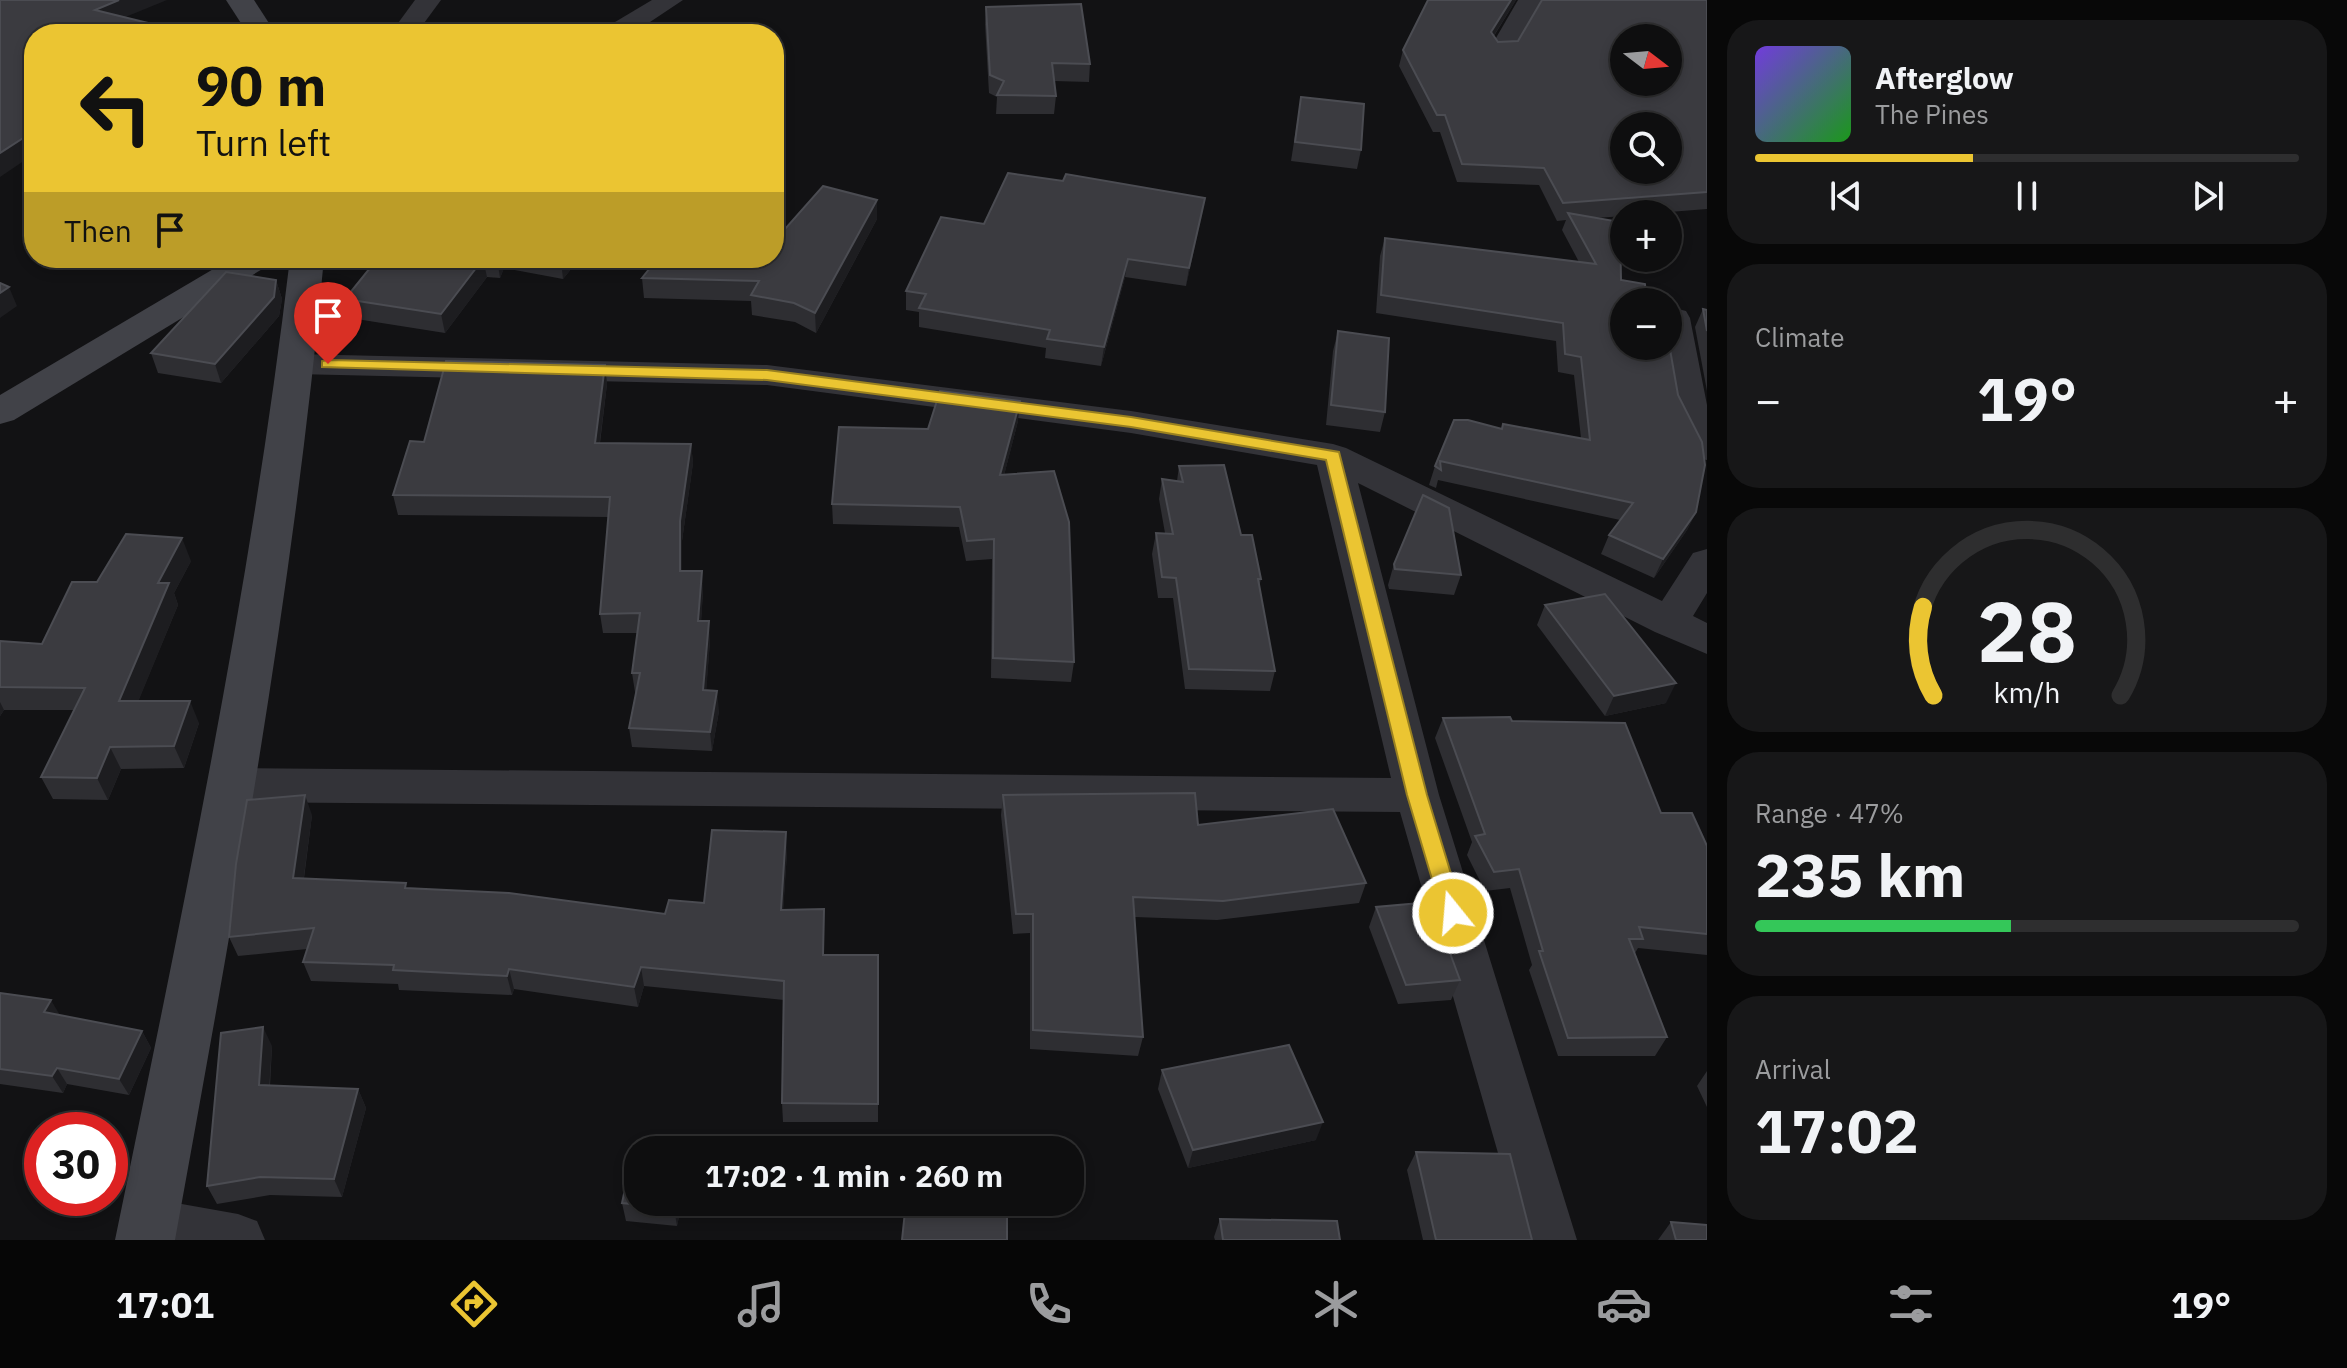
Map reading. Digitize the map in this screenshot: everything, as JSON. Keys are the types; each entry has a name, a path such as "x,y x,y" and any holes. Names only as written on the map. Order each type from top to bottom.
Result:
{"street":[{"path":"240,0 256,24"},
{"path":"410,24 428,0"},
{"path":"630,24 670,0"},
{"path":"1502,50 1531,0"},
{"path":"0,412 240,268"},
{"path":"238,1240 147,1232 233,785 296,364 306,268"},
{"path":"1682,360 1691,413 1707,449"},
{"path":"296,364 767,375 1131,422 1333,456 1707,640"},
{"path":"1333,456 1417,795 1550,1240"},
{"path":"1669,622 1707,562"},
{"path":"233,785 1417,795"}],"building":[{"path":"0,0 119,0 95,10 152,24 24,24 24,137 0,153"},
{"path":"1428,0 1511,0 1491,32 1498,42 1518,41 1542,0 1707,0 1707,192 1563,203 1544,168 1462,164 1445,115 1437,115 1403,50"},
{"path":"1081,4 1090,64 1052,63 1056,96 997,95 1004,81 990,75 986,7"},
{"path":"1301,97 1364,104 1361,150 1295,142"},
{"path":"1008,173 1063,181 1066,174 1205,198 1189,268 1128,259 1104,347 1047,339 1050,330 919,308 926,294 906,291 941,217 984,224"},
{"path":"823,186 877,200 815,313 794,303 751,295 759,281 642,278 650,268 784,268 786,228"},
{"path":"1568,213 1610,220 1610,272 1621,272 1621,280 1645,284 1645,288 1610,288 1610,360 1672,360 1678,395 1702,442 1705,465 1696,512 1663,559 1609,535 1633,503 1440,461 1441,470 1435,466 1454,420 1468,420 1502,429 1503,424 1590,440 1581,357 1565,354 1563,323 1381,295 1385,238 1596,264"},
{"path":"370,268 476,268 441,314 345,299"},
{"path":"226,272 276,280 274,297 215,364 151,353"},
{"path":"0,283 9,287 0,293"},
{"path":"1703,309 1707,310 1707,331"},
{"path":"1338,331 1389,338 1385,412 1331,405"},
{"path":"446,361 605,365 595,443 691,444 680,521 680,571 702,571 698,621 709,621 703,690 717,691 710,732 629,728 640,673 632,673 640,613 600,614 610,497 393,495 410,441 424,442"},
{"path":"940,391 1020,401 1000,475 1054,471 1069,522 1074,662 993,658 994,539 967,541 960,507 832,504 839,427 928,429"},
{"path":"1224,465 1241,535 1252,535 1275,671 1189,669 1176,578 1162,577 1156,533 1173,534 1162,479 1183,482 1179,466"},
{"path":"1423,495 1449,508 1461,575 1395,569 1394,564"},
{"path":"126,534 182,538 158,583 169,583 119,701 190,701 174,746 110,747 97,778 41,777 85,688 0,687 0,641 42,644 72,582 97,582"},
{"path":"1605,594 1676,683 1614,696 1545,605"},
{"path":"1510,717 1512,721 1625,723 1661,813 1692,813 1707,846 1707,934 1639,927 1643,939 1629,939 1667,1037 1568,1038 1539,951 1543,951 1519,869 1494,872 1475,836 1485,834 1443,718"},
{"path":"1195,793 1198,825 1333,809 1366,883 1223,901 1133,897 1143,1037 1033,1030 1033,914 1016,914 1003,795"},
{"path":"305,795 293,878 406,883 405,888 509,893 665,914 669,900 704,903 712,830 786,832 781,910 824,909 823,955 878,955 878,1104 782,1103 784,981 641,967 634,987 509,969 507,976 393,970 394,965 303,962 314,928 229,937 236,864 247,800"},
{"path":"1431,902 1460,980 1406,985 1376,907"},
{"path":"0,993 51,1000 44,1012 142,1031 119,1079 57,1068 52,1076 0,1069"},
{"path":"263,1027 259,1085 358,1089 334,1179 260,1177 207,1186 221,1033"},
{"path":"1289,1045 1323,1122 1193,1150 1162,1070"},
{"path":"1416,1152 1510,1154 1532,1240 1436,1240"},
{"path":"905,1216 1007,1217 1007,1240 902,1240"},
{"path":"1220,1219 1337,1221 1340,1240 1223,1240"},
{"path":"1671,1222 1707,1225 1707,1240 1676,1240"}],"route":[{"path":"328,364 767,375 1131,422 1333,456 1417,795 1453,913"}]}
